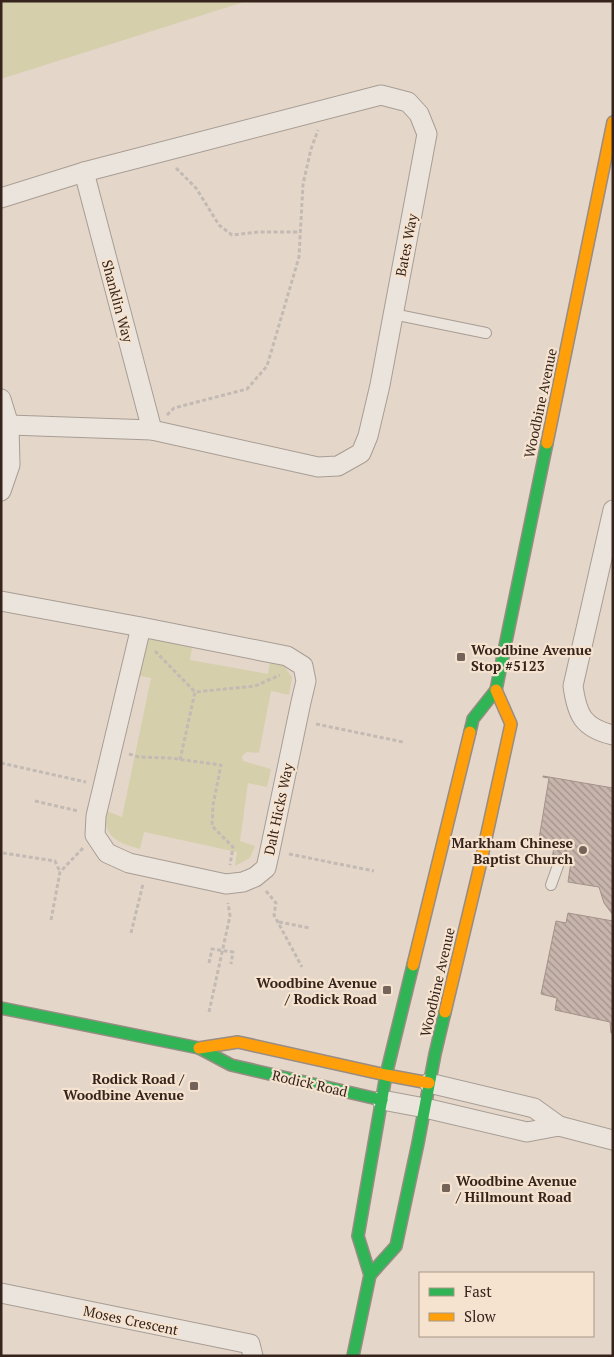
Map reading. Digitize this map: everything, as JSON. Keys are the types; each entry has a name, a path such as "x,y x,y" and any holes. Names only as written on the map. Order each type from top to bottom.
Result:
{"main road":[{"name":"Woodbine Avenue","path":"353,1356 370,1275 358,1236 386,1075 473,719 496,690 613,122"},
{"name":"Woodbine Avenue","path":"370,1275 396,1246 429,1083 511,724 496,690"},
{"name":"Rodick Road","path":"1,1008 199,1048 231,1065 382,1100"},
{"name":"Rodick Road","path":"199,1048 238,1042 429,1083"}],"street":[{"name":"Bates Way","path":"1,198 84,172 381,95 408,102 420,114 428,134 380,385 368,436 361,453 338,466 318,468 152,430 9,424"},
{"name":"Shanklin Way","path":"84,172 152,430"},
{"path":"1,400 9,424 10,465 1,491"},
{"path":"612,522 573,686 575,702 581,717 594,729 613,735"},
{"path":"1,601 140,630 287,656 303,666"},
{"path":"140,630 96,816 95,835 107,854 129,863 226,884 244,882 256,877"},
{"name":"Dalt Hicks Way","path":"256,877 266,868 306,680 303,666"},
{"path":"429,1083 534,1108 559,1126 613,1140"},
{"name":"Rodick Road","path":"382,1100 527,1132 559,1126"},
{"name":"Moses Crescent","path":"1,1293 250,1344 253,1356"}],"lane":[{"path":"393,314 486,333"},
{"path":"550,884 560,860"}],"path":[{"path":"152,430 174,408 247,389 267,366 299,257 303,184 311,149 326,108"},
{"path":"159,152 196,188 219,225 232,235 259,232 300,232"},
{"path":"140,630 194,692"},
{"path":"194,692 255,686 303,666"},
{"path":"180,760 194,692"},
{"path":"297,720 403,742"},
{"path":"112,750 140,757 221,766 213,805 212,826 233,847 226,884 230,916 209,1012"},
{"path":"1,763 104,786"},
{"path":"35,801 96,816"},
{"path":"51,920 60,872 95,835"},
{"path":"270,850 374,871"},
{"path":"3,853 55,861 60,872"},
{"path":"131,932 147,866"},
{"path":"256,877 276,904 274,915 302,967"},
{"path":"278,922 310,928"},
{"path":"209,963 212,949 233,952 231,964"}],"shaded area":[{"path":"1,1 247,1 1,79"},
{"path":"147,634 193,642 190,660 268,674 271,656 280,661 292,677 289,695 271,691 259,753 247,752 242,756 243,761 271,769 267,787 248,783 240,841 255,846 250,858 235,866 237,852 144,832 140,849 116,840 107,828 107,811 122,817 151,678 134,675"}],"building":[{"name":"Markham Chinese Baptist Church","path":"543,776 613,788 613,915 604,903 599,887 568,882 571,862 552,859 555,841 539,839 549,778"},
{"path":"568,913 613,921 613,1033 611,1033 610,1022 555,1010 557,998 541,994 556,921 566,923"}],"traffic: fast":[{"path":"470,732 473,719 496,690 547,443"},
{"path":"353,1356 370,1275 358,1236 386,1075 413,965"},
{"path":"1,1008 199,1048 231,1065 382,1100"},
{"path":"370,1275 396,1246 445,1012"}],"traffic: slow":[{"path":"547,443 613,122"},
{"path":"445,1012 511,724 496,690"},
{"path":"413,965 470,732"},
{"path":"199,1048 238,1042 429,1083"}],"place":[{"name":"Woodbine Avenue Stop #5123","path":"461,657"},
{"name":"Markham Chinese Baptist Church","path":"583,850"},
{"name":"Woodbine Avenue / Rodick Road","path":"387,990"},
{"name":"Rodick Road / Woodbine Avenue","path":"194,1086"},
{"name":"Woodbine Avenue / Hillmount Road","path":"446,1188"}]}
